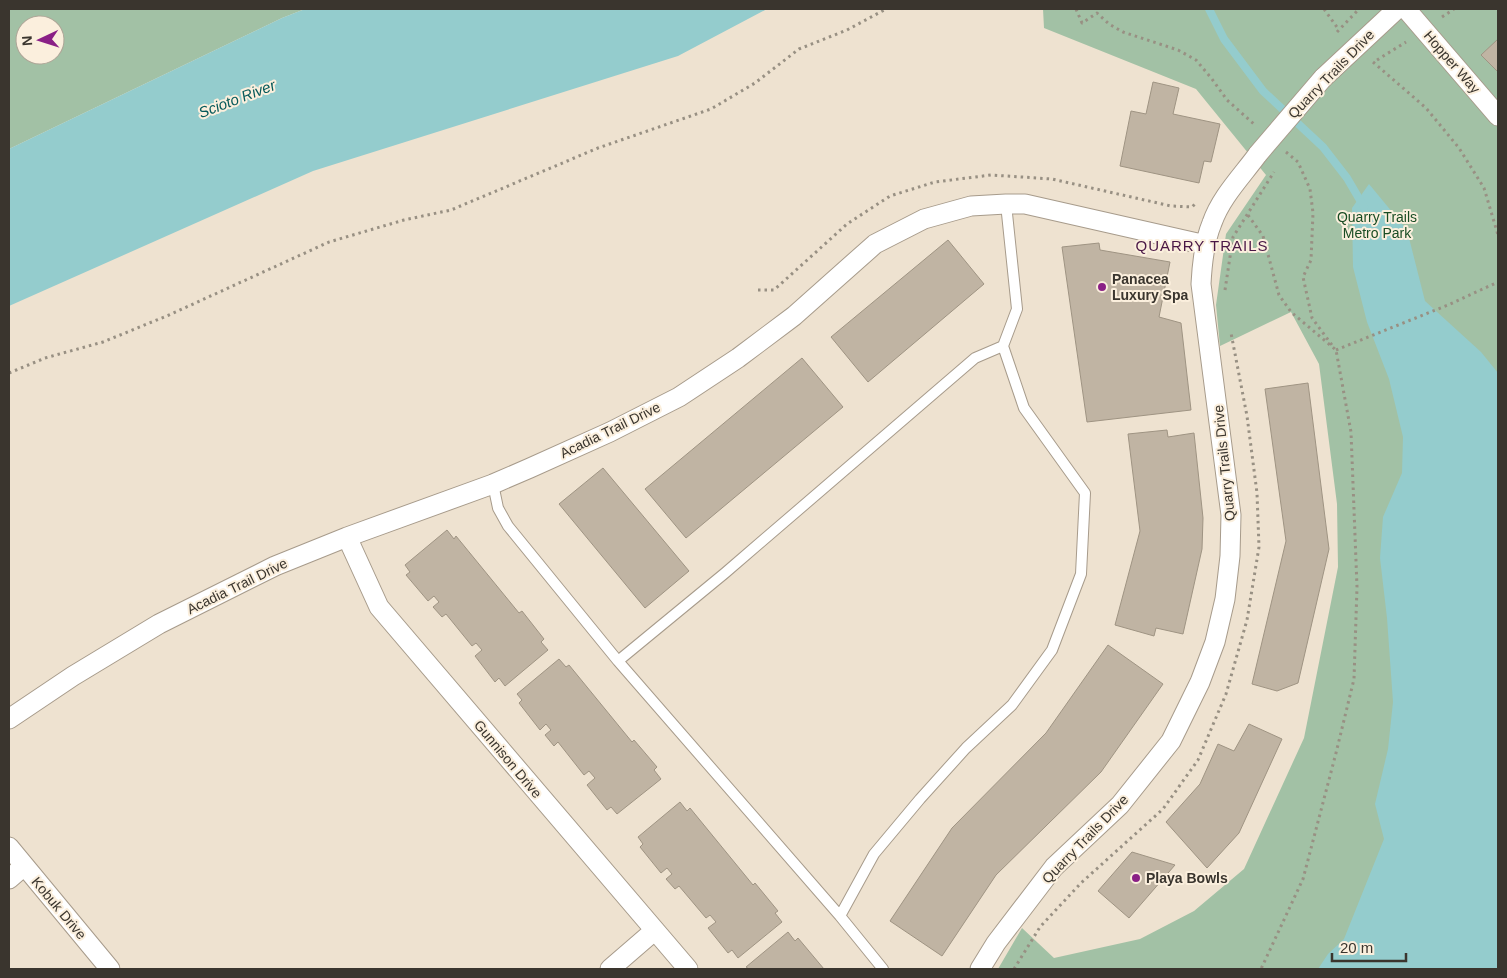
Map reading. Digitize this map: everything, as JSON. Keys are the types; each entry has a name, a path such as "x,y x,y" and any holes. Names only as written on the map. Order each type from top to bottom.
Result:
{"street":[{"name":"Quarry Trails Drive","path":"980,969 996,943 1054,867 1120,806 1171,741 1200,682 1215,642 1225,598 1232,515 1201,284 1202,263 1212,222 1224,200 1258,154 1323,78 1397,9"},
{"name":"Hopper Way","path":"1406,9 1498,116"},
{"name":"Acadia Trail Drive","path":"9,719 73,676 159,624 275,566 493,484 610,432 679,397 738,358 794,316 875,244 924,219 971,206 1025,204 1206,245"},
{"name":"Gunnison Drive","path":"348,537 379,607 688,969"},
{"name":"Kobuk Drive","path":"9,848 110,969"},
{"path":"9,879 24,866"},
{"path":"610,969 654,931"}],"lane":[{"path":"840,916 874,854 966,748 1012,705 1052,650 1081,574 1085,493 1024,408 1003,346 1017,309 1006,204"},
{"path":"618,661 726,573 975,358 1003,346"},
{"path":"493,484 498,508 508,526 618,661 840,916 883,969"}],"path":[{"path":"9,373 45,358 103,342 169,315 329,242 404,220 451,210 598,148 710,109 755,83 799,49 847,30 886,9"},
{"path":"1074,9 1082,22 1100,9"},
{"path":"1324,9 1339,30 1359,9"},
{"path":"1368,68 1373,62 1454,9"},
{"path":"1373,62 1426,108 1459,148 1484,188 1498,235"},
{"path":"1224,296 1233,237 1274,172"},
{"path":"1248,215 1263,236 1279,295 1291,312 1336,350 1351,432 1357,587 1354,679 1303,879 1261,969"},
{"path":"1336,350 1448,305 1498,282"},
{"path":"1014,969 1040,927 1080,883 1163,809 1198,760 1226,694 1248,620 1259,547 1257,493 1247,416 1230,324"}],"green space":[{"path":"9,9 305,9 282,18 9,149"},
{"name":"Quarry Trails Metro Park","path":"1043,9 1498,9 1498,969 998,969 1022,928 1054,958 1140,939 1194,911 1244,869 1304,738 1338,567 1337,504 1319,364 1291,312 1220,346 1216,305 1226,234 1266,175 1196,89 1044,28"}],"water":[{"name":"Scioto River","path":"305,9 767,9 678,56 313,171 9,306 9,149 282,18"},
{"path":"1369,184 1407,230 1425,301 1481,352 1498,373 1498,969 1318,969 1328,954 1344,939 1384,839 1375,804 1388,749 1393,702 1387,618 1380,558 1383,517 1402,473 1403,437 1389,379 1367,322 1353,267 1352,208"}],"building":[{"path":"1498,39 1498,72 1481,55"},
{"path":"1153,82 1179,88 1173,114 1220,124 1211,162 1204,161 1199,183 1120,166 1131,111 1146,114"},
{"path":"948,240 984,284 868,382 831,337"},
{"path":"1099,243 1100,250 1170,262 1159,317 1181,323 1191,410 1087,422 1062,247"},
{"path":"802,358 843,407 686,538 645,489"},
{"path":"1308,383 1329,549 1298,683 1277,691 1252,684 1286,541 1265,389"},
{"path":"1167,430 1168,437 1194,433 1203,518 1202,549 1183,634 1156,628 1154,636 1115,625 1140,531 1128,434"},
{"path":"603,468 689,571 645,608 559,504"},
{"path":"447,530 454,539 456,536 519,613 522,611 544,639 541,642 548,650 505,686 499,678 495,682 475,656 482,650 476,643 472,646 446,614 442,617 433,607 439,602 434,596 428,601 406,575 410,572 405,565"},
{"path":"1108,645 1163,684 1101,772 996,875 942,956 890,921 952,828 1046,733"},
{"path":"559,659 566,667 569,665 632,742 634,740 657,767 654,770 661,779 617,814 611,807 607,810 587,785 595,778 589,771 584,775 558,742 554,746 545,735 551,730 546,724 540,730 519,703 522,700 517,694"},
{"path":"1249,724 1282,739 1239,833 1207,868 1166,822 1200,784 1218,744 1234,751"},
{"path":"680,802 687,811 690,808 753,885 755,883 778,911 775,913 782,922 738,958 732,950 728,953 708,928 716,922 710,915 706,918 679,886 675,889 666,879 672,874 667,868 661,873 640,847 643,844 638,837"},
{"name":"Playa Bowls","path":"1132,852 1175,865 1129,918 1098,891"},
{"path":"788,932 795,941 798,938 824,969 749,969 746,967"}],"waterway":[{"path":"1209,9 1224,39 1263,91 1323,147 1347,178 1364,207"}],"place":[{"name":"Panacea Luxury Spa","path":"1102,287"},
{"name":"Playa Bowls","path":"1136,878"}],"district":[{"name":"QUARRY TRAILS","path":"1202,246"}]}
